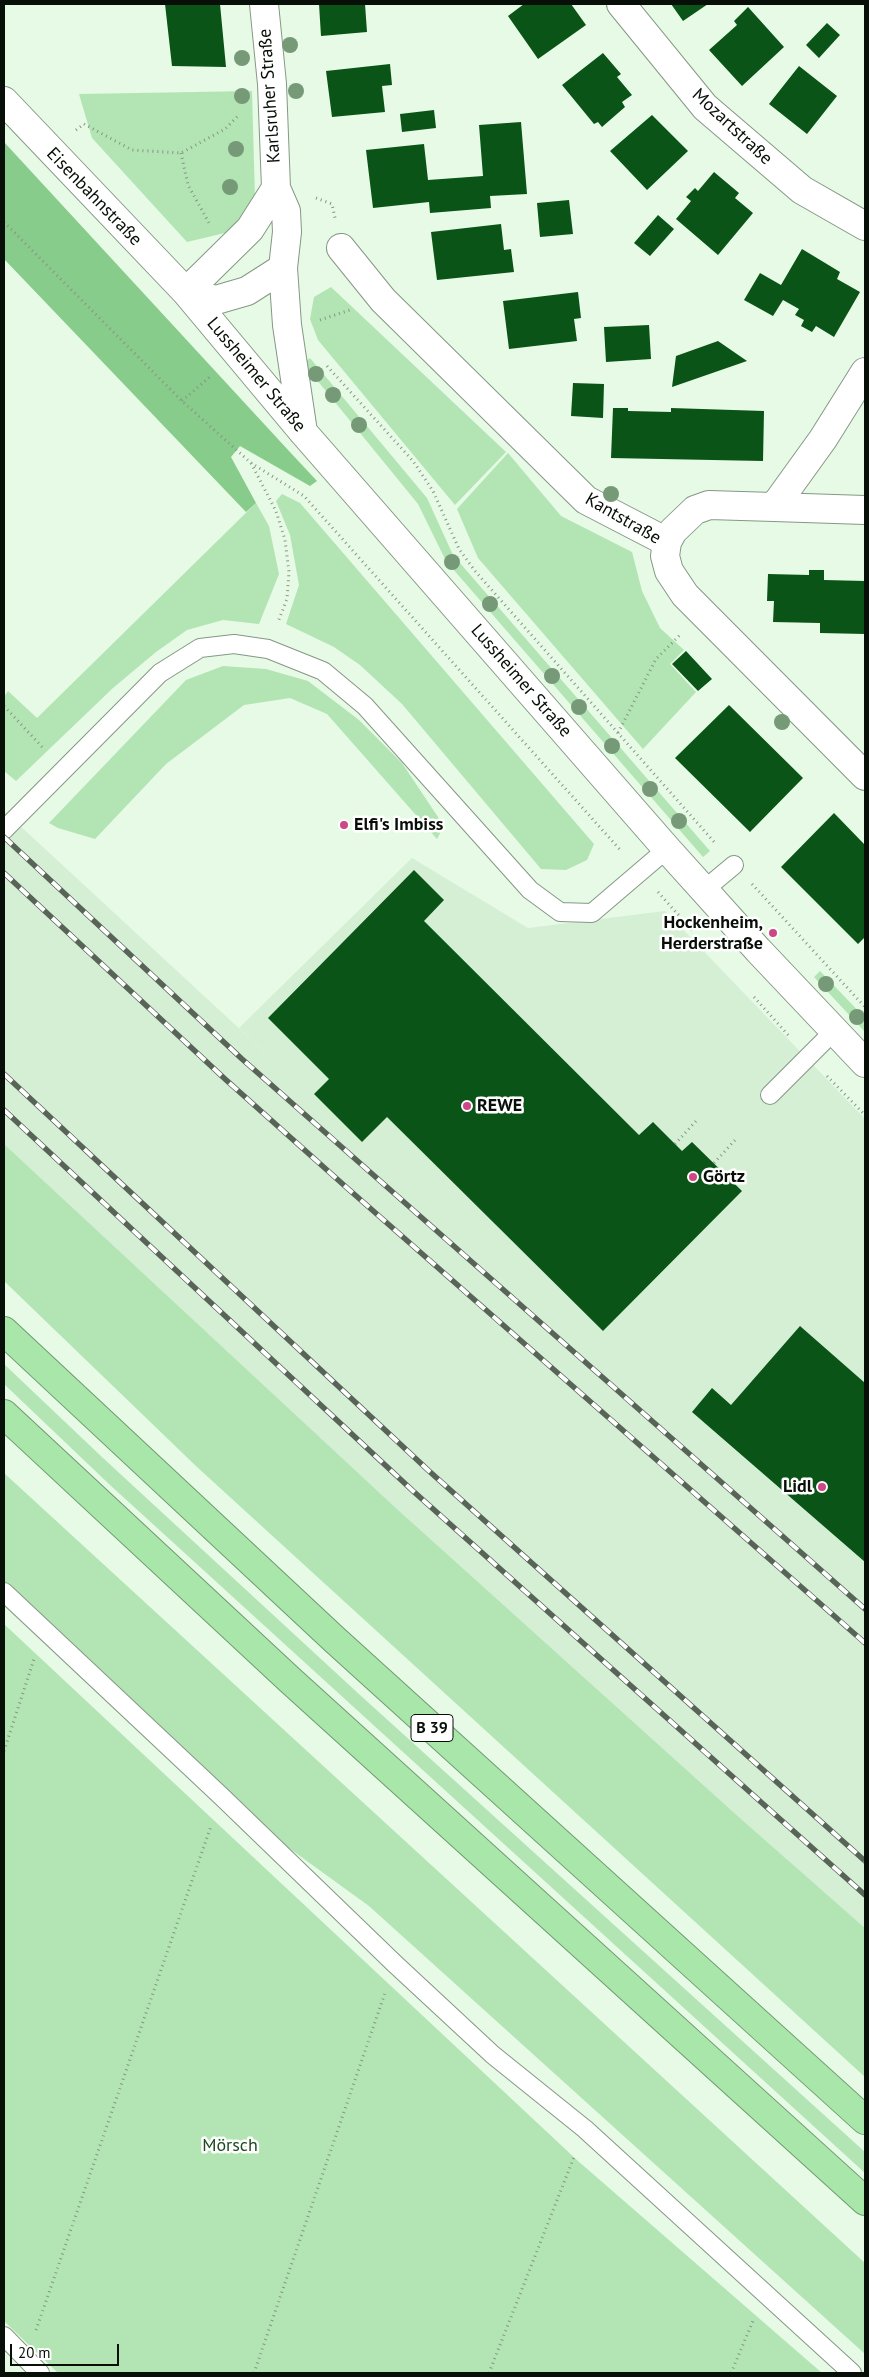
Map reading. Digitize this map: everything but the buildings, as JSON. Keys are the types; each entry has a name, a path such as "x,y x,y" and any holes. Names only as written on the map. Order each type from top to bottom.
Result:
{"highway":[{"name":"B 39","path":"4,1331 328,1634 865,2120"},
{"path":"4,1414 297,1686 865,2201"}],"street":[{"name":"Karlsruher Straße","path":"264,4 272,84 276,188 286,211 287,232 283,268 287,325 304,432"},
{"name":"Mozartstraße","path":"621,4 704,107 802,190 865,226"},
{"name":"Eisenbahnstraße","path":"4,101 186,292"},
{"name":"Karlsruher Straße","path":"186,292 250,229 276,188"},
{"name":"Kantstraße","path":"341,248 383,300 586,500 667,542 666,556 669,571 675,584 865,776"},
{"path":"186,292 216,300 247,291 283,268"},
{"name":"Lussheimer Straße","path":"186,292 304,432 667,849 758,950 865,1062"},
{"path":"774,507 823,439 865,372"},
{"path":"667,542 685,517 695,510 709,505 865,510"}],"lane":[{"path":"4,830 160,673 200,648 234,644 268,649 323,671 365,706 530,890 560,912 592,913 667,849"},
{"path":"704,890 734,865"},
{"path":"770,1095 835,1030"},
{"path":"4,1592 221,1796 395,1964 493,2054 585,2129 852,2373"},
{"path":"4,2336 40,2373"}],"path":[{"path":"50,150 84,124 132,150 180,153 226,129 272,84"},
{"path":"180,153 188,185 225,253"},
{"path":"4,222 182,401 251,463 304,496 345,539 640,872"},
{"path":"313,322 383,300"},
{"path":"322,360 413,462 433,491 459,549 475,571 734,865 865,1007"},
{"path":"182,401 214,374"},
{"path":"251,463 276,511 284,540 289,572 287,599 268,649"},
{"path":"618,733 656,659 701,612"},
{"path":"4,706 47,752"},
{"path":"808,1057 865,1115"},
{"path":"675,1144 697,1120"},
{"path":"714,1163 736,1139"},
{"path":"4,1751 44,1629"},
{"path":"26,2359 221,1796"},
{"path":"254,2373 395,1964"},
{"path":"489,2373 585,2129"},
{"path":"731,2373 765,2293"}],"shaded area":[{"path":"4,811 323,1106 239,1028 412,858 528,928 665,911 865,1119 865,1928 397,1509 4,1144"}],"green space":[{"path":"252,91 255,198 229,232 187,242 92,138 79,94"},
{"path":"4,142 317,481 310,486 240,446 231,457 256,503 246,512 4,259"},
{"path":"331,287 506,452 455,505 318,340 310,319 314,297"},
{"path":"310,358 427,498 453,555 710,851 703,857 446,561 418,504 303,363"},
{"path":"508,453 561,516 632,552 642,591 660,628 684,650 670,664 696,692 643,749 478,558 457,509"},
{"path":"282,494 300,503 594,844 587,860 566,870 541,869 402,704 360,665 334,647 286,624 299,585 290,535 276,501"},
{"path":"256,503 269,526 279,574 259,624 223,620 187,630 156,652 113,688 16,781 4,771 4,697 8,691 37,718"},
{"path":"223,666 266,669 308,681 359,720 402,763 444,826 437,839 327,714 290,698 244,705 166,764 95,839 58,828 49,823 186,680"},
{"path":"820,971 865,1018 865,1032 814,977"},
{"path":"4,1144 397,1509 865,1928 865,2077 197,1467 4,1281"},
{"path":"4,1364 360,1695 865,2152 865,2173 110,1485 4,1384"},
{"path":"4,1473 865,2263 865,2354 369,1906 264,1830 4,1585"},
{"name":"Mörsch","path":"4,1624 578,2161 822,2373 58,2373 4,2321"}],"railway":[{"path":"4,837 242,1059 865,1609"},
{"path":"4,873 225,1079 865,1643"},
{"path":"4,1074 429,1471 865,1861"},
{"path":"4,1110 413,1491 865,1895"}],"place":[{"name":"Elfi's Imbiss","path":"344,825"},
{"name":"Hockenheim, Herderstraße","path":"773,933"},
{"name":"REWE","path":"467,1106"},
{"name":"Görtz","path":"693,1177"},
{"name":"Lidl","path":"822,1487"}]}
